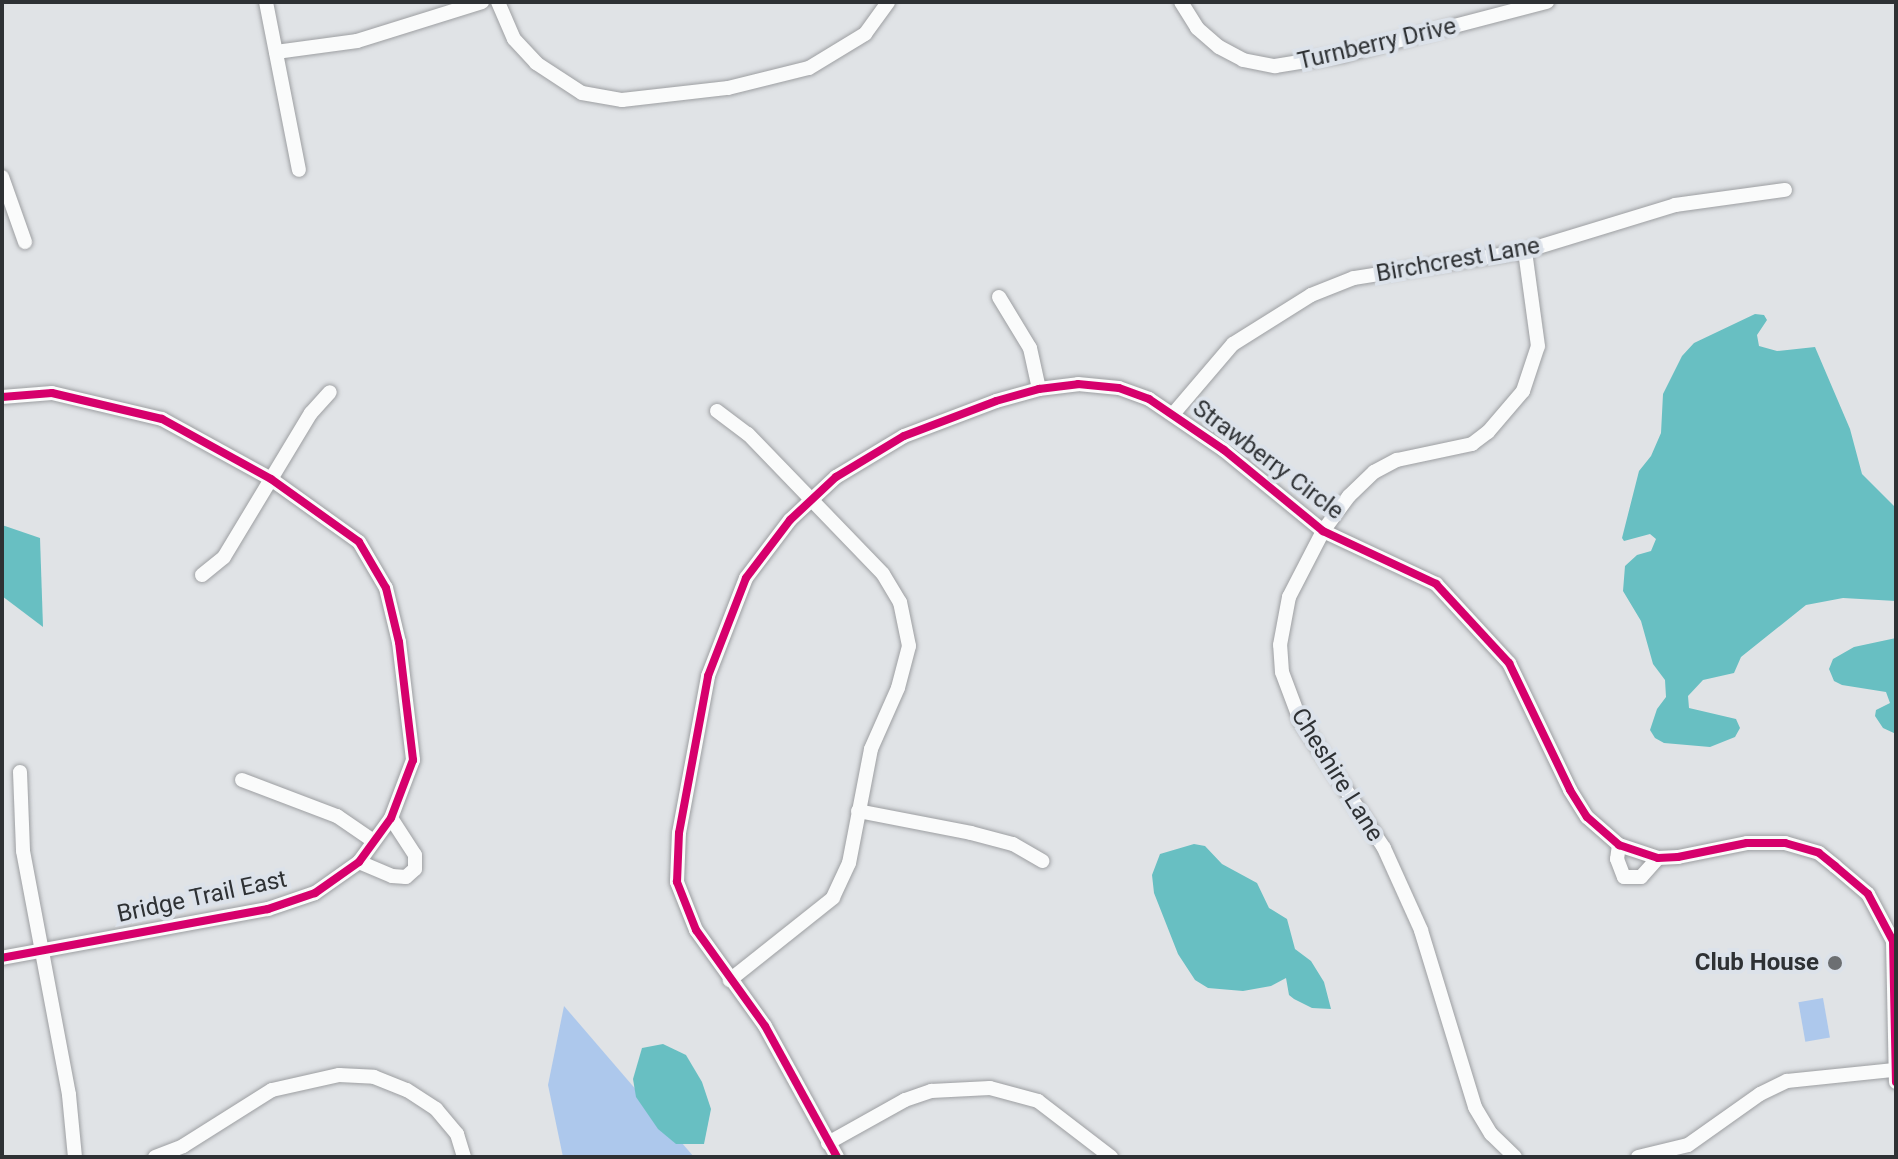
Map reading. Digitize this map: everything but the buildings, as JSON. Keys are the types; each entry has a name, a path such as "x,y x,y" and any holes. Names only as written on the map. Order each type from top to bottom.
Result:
{"street":[{"path":"266,2 299,170"},
{"path":"276,52 357,41 482,2"},
{"path":"498,2 514,39 554,77 582,93 634,99 751,83 809,68 865,34 888,2"},
{"name":"Turnberry Drive","path":"1181,2 1197,28 1219,47 1243,60 1275,66 1343,55 1547,2"},
{"path":"2,177 25,242"},
{"name":"Birchcrest Lane","path":"1174,413 1233,344 1311,295 1354,278 1525,251 1675,205 1785,190"},
{"name":"Cheshire Lane","path":"1515,1157 1491,1134 1475,1107 1421,930 1384,848 1289,697 1282,672 1280,645 1289,597 1323,531 1349,496 1374,472 1397,460 1472,444 1513,406 1528,378 1538,346 1525,251"},
{"path":"999,297 1030,348 1039,389"},
{"name":"Strawberry Circle","path":"837,1157 782,1055 685,908 677,882 679,833 708,676 724,627 746,578 790,520 836,477 869,454 904,436 1039,389 1078,384 1119,388 1149,399 1174,413 1323,531 1436,584 1509,663 1570,790 1587,817 1619,845 1658,858 1747,843 1785,843 1819,853 1868,894 1894,941 1895,1076"},
{"path":"202,575 224,557 311,413 330,392"},
{"name":"Bridge Trail East","path":"2,397 52,393 162,419 271,479 359,542 386,588 399,642 413,760 391,818 372,840 359,862 315,893 268,909 2,958"},
{"path":"717,411 748,434 883,574 900,602 909,646 898,688 871,749 849,863 833,898 730,980"},
{"path":"20,772 23,851 69,1095 75,1157"},
{"path":"242,780 337,816 372,840"},
{"path":"858,811 1013,844 1043,861"},
{"path":"359,862 392,876 406,877 415,869 415,855 391,818"},
{"name":"Strawberry Circle","path":"1619,845 1617,859 1624,877 1641,877 1658,858"},
{"path":"155,1157 183,1146 272,1090 339,1075 374,1077 407,1090 436,1109 457,1134 464,1157"},
{"path":"1638,1157 1688,1145 1760,1094 1787,1081 1895,1076"},
{"path":"828,1143 905,1100 931,1091 990,1088 1038,1101 1111,1157"}],"shaded area":[{"path":"1755,314 1764,315 1767,320 1757,335 1759,346 1777,351 1815,347 1850,429 1862,474 1896,508 1896,601 1843,598 1806,605 1741,657 1734,673 1703,680 1688,696 1689,708 1736,719 1740,728 1735,737 1710,747 1664,743 1655,738 1650,730 1657,709 1666,697 1665,680 1653,664 1641,621 1623,591 1625,566 1637,555 1651,551 1656,539 1650,534 1624,541 1622,538 1639,471 1651,456 1661,433 1663,394 1682,356 1694,343"},
{"path":"2,525 40,538 43,627 2,596"},
{"path":"1896,638 1896,734 1883,728 1875,716 1876,710 1890,703 1886,692 1842,685 1834,681 1829,669 1833,659 1854,647"},
{"path":"1194,844 1205,846 1222,864 1257,883 1269,908 1287,919 1295,949 1311,961 1324,982 1331,1009 1312,1008 1294,999 1289,995 1286,978 1271,986 1243,991 1208,988 1195,980 1178,954 1154,893 1152,875 1160,854"},
{"path":"1823,998 1830,1037 1805,1042 1798,1002"},
{"path":"564,1006 694,1157 563,1157 548,1085"},
{"path":"663,1044 686,1055 702,1082 711,1109 704,1144 676,1144 658,1129 636,1097 633,1079 642,1048"}],"cycle path":[{"path":"837,1157 765,1026 696,930 677,882 679,833 708,676 746,578 790,520 836,477 904,436 996,401 1039,389 1078,384 1119,388 1149,399 1224,450 1323,531 1436,584 1509,663 1570,790 1587,817 1619,845 1658,858 1747,843 1785,843 1819,853 1868,894 1893,941 1896,1082"},
{"path":"2,397 52,393 162,419 271,479 359,542 386,588 399,642 413,760 391,818 359,862 315,893 268,909 2,958"}],"place":[{"name":"Club House","path":"1835,963"}]}
